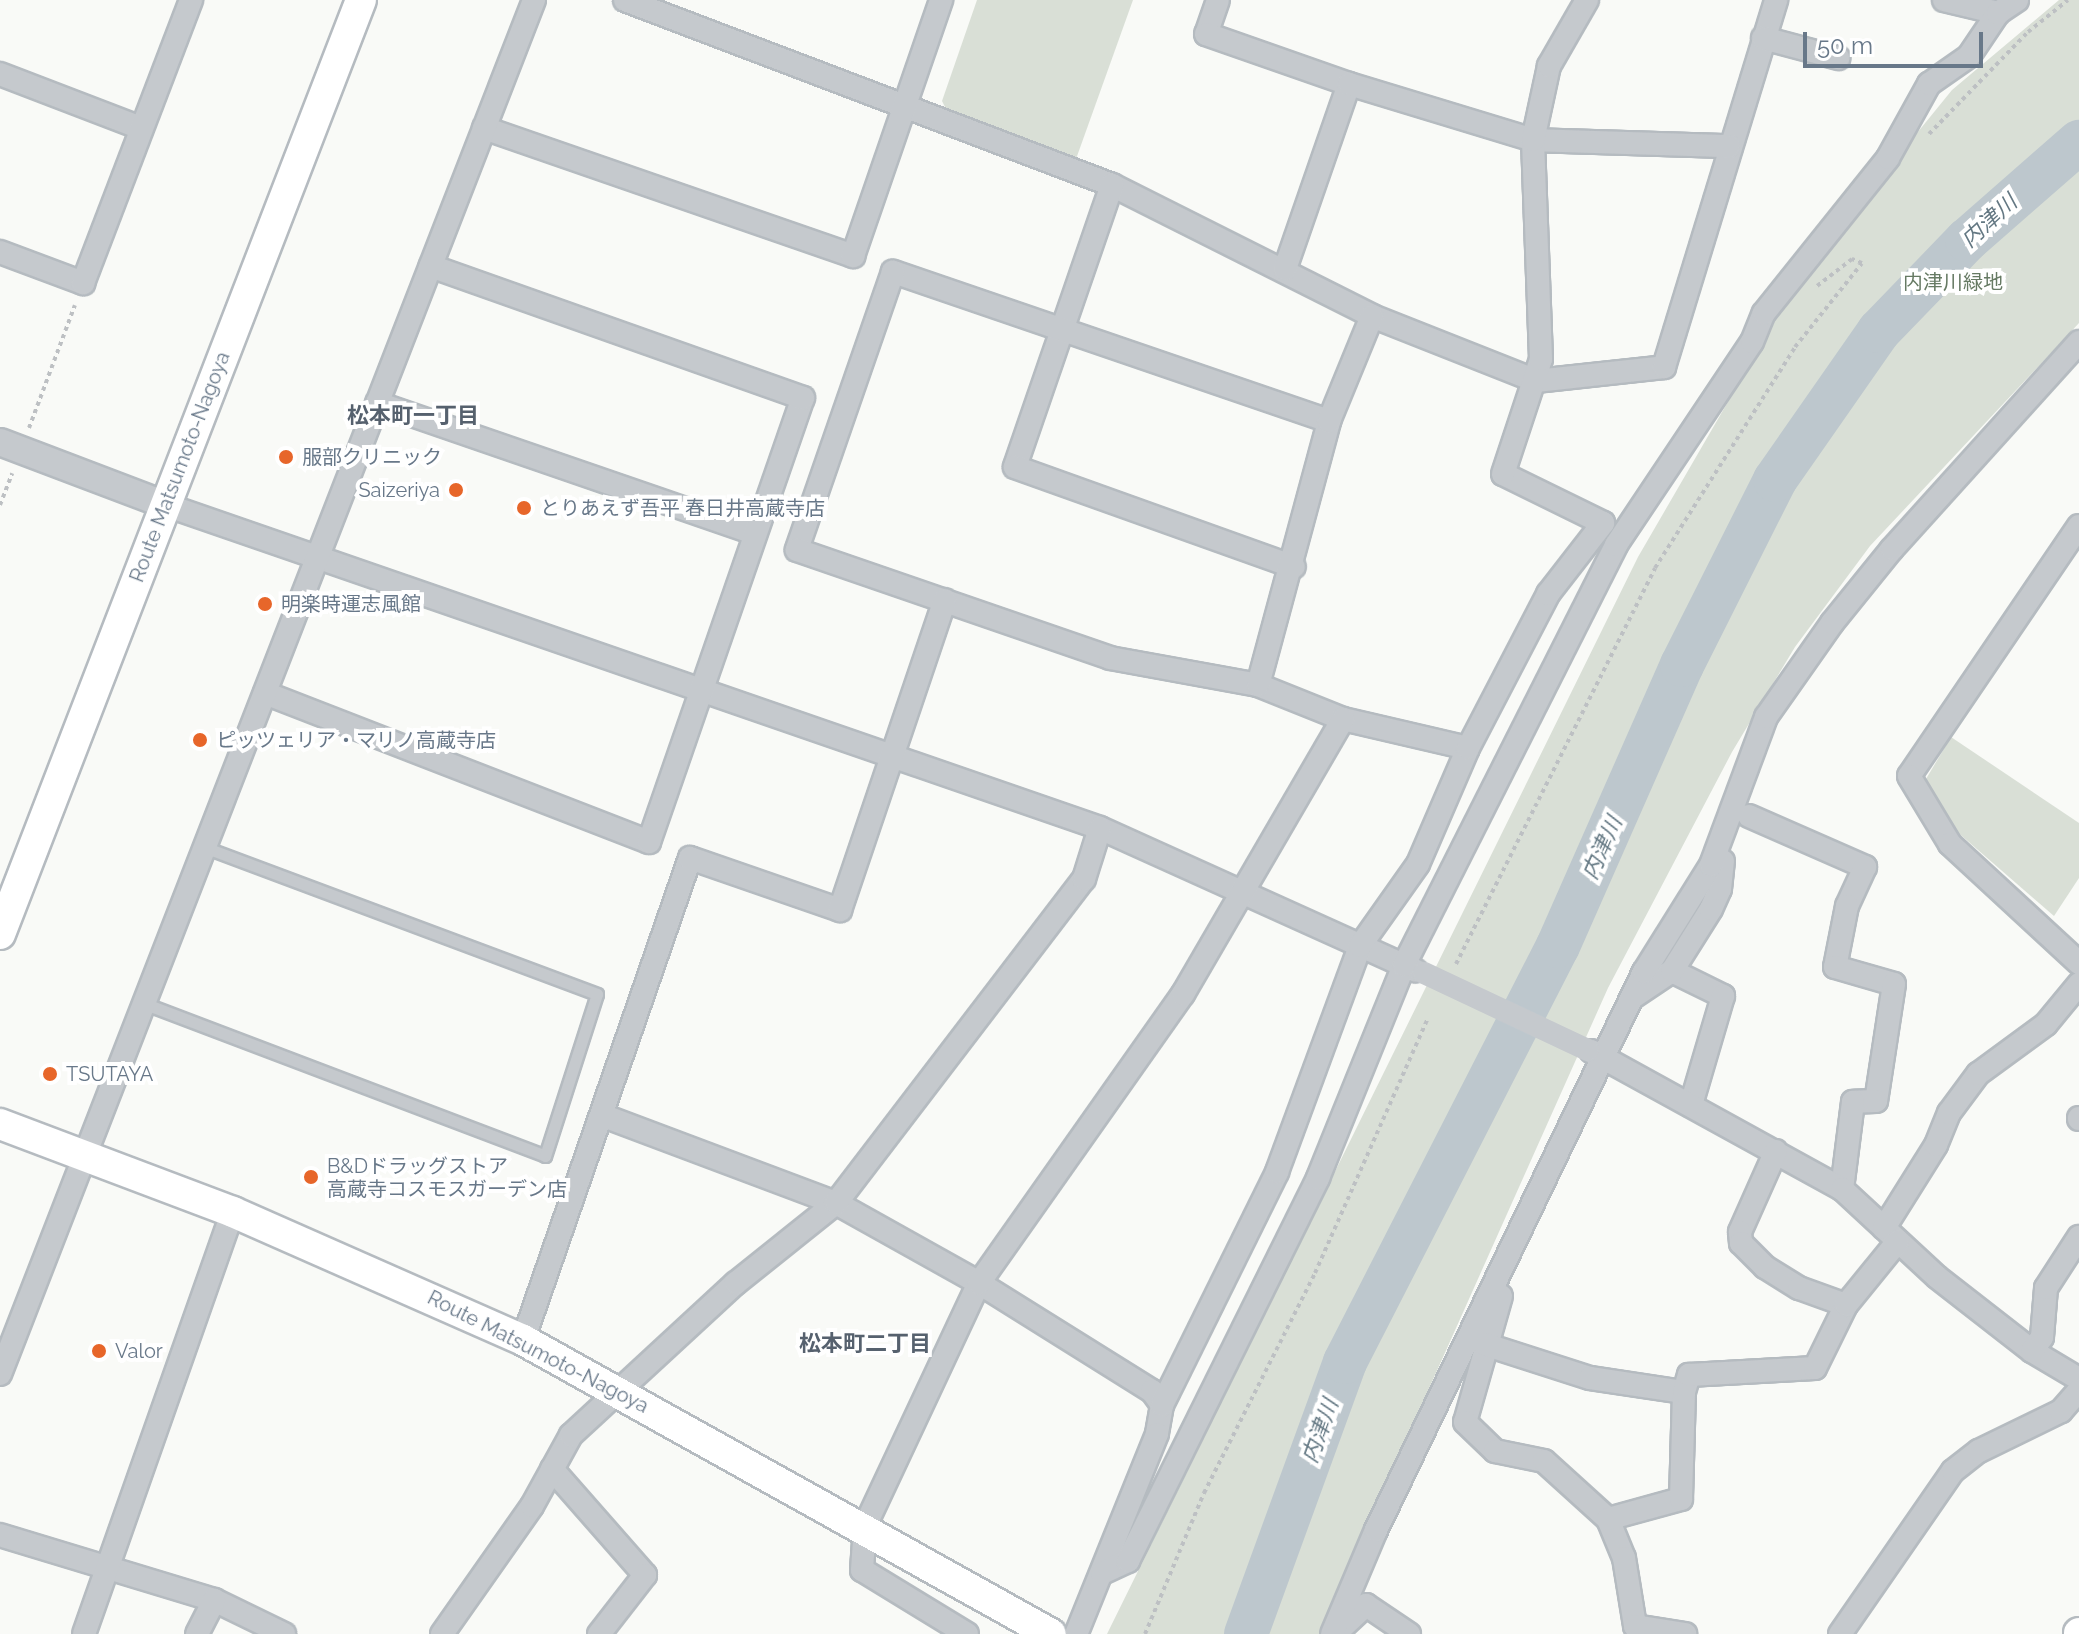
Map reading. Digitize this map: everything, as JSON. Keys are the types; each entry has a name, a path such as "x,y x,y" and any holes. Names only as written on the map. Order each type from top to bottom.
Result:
{"main road":[{"name":"Route Matsumoto-Nagoya","path":"0,934 361,0"},
{"name":"Route Matsumoto-Nagoya","path":"0,1124 84,1153 233,1212 523,1340 865,1526 1051,1634"}],"street":[{"path":"0,252 83,283 191,0"},
{"path":"0,1374 534,0"},
{"path":"625,0 1112,185 1285,269 1372,316 1536,381 1664,367 1776,0"},
{"path":"484,128 853,256 941,0"},
{"path":"1218,0 1206,34 1349,84 1533,140 1729,146"},
{"path":"1076,1634 1146,1468 1162,1405 1277,1172 1360,946 1418,864 1468,748 1548,594 1603,523 1503,474 1541,359 1533,140 1549,66 1587,0"},
{"path":"1944,0 2008,6"},
{"path":"1102,1573 1128,1561 1135,1547 1318,1178 1616,545 1752,342 1764,313 1888,158 1929,84 1969,56 2008,6"},
{"path":"1763,38 1838,58"},
{"path":"0,74 141,128"},
{"path":"1285,269 1349,84"},
{"path":"1112,185 1015,467 1294,567"},
{"path":"265,693 649,842 803,398 431,266"},
{"path":"1329,421 893,272 797,550 1110,658 1258,685 1343,719 1468,748"},
{"path":"1258,685 1294,567 1329,421 1372,316"},
{"path":"1633,997 1672,971 1711,909 1717,863 1766,717 1832,623 2079,342"},
{"path":"377,403 754,533"},
{"path":"10,446 317,558 1100,828 1414,969 1596,1054 1842,1189 1891,1234 2032,1351 2079,1379"},
{"path":"2079,526 1909,776 1950,844 2079,963"},
{"path":"523,1340 604,1116 690,858 840,910 945,600"},
{"path":"967,1634 862,1570 865,1526 979,1283 1183,994 1343,719"},
{"path":"1409,1634 1366,1605 1340,1633 1332,1633 1376,1530 1512,1244 1596,1054 1749,816 1744,779"},
{"path":"1749,816 1865,867 1847,906 1835,967 1894,984 1876,1101 1853,1102 1842,1189"},
{"path":"442,1634 552,1469 571,1435 736,1283 836,1203 1084,879 1100,828"},
{"path":"1672,971 1723,996 1691,1105"},
{"path":"1608,1519 1681,1499 1684,1392 1689,1375 1815,1368 1846,1305 1891,1234 1949,1113 1978,1074 2046,1024 2079,984"},
{"path":"604,1116 836,1203 979,1283 1152,1391 1162,1405"},
{"path":"1776,1151 1740,1232 1741,1243 1765,1267 1799,1288 1846,1305"},
{"path":"84,1634 233,1212"},
{"path":"2032,1351 2042,1337 2046,1288 2079,1237"},
{"path":"1512,1244 1512,1265 1484,1344 1465,1422 1495,1451 1544,1461 1608,1519 1624,1558 1632,1630 1685,1634"},
{"path":"1484,1344 1590,1378 1684,1392"},
{"path":"1840,1634 1953,1471 1979,1451 2061,1411 2079,1390"},
{"path":"552,1469 645,1575 599,1634"},
{"path":"0,1535 214,1600 284,1634"},
{"path":"197,1634 214,1600"}],"lane":[{"path":"142,1003 545,1156 597,994 204,847"}],"path":[{"path":"1925,139 2028,32 2068,0"},
{"path":"1453,968 1655,568 1795,347 1862,263 1852,259 1807,293"},
{"path":"0,505 10,446 83,283"},
{"path":"1145,1634 1204,1493 1315,1273 1427,1020"}],"green space":[{"path":"977,0 1133,0 1076,159 947,111 942,101"},
{"name":"内津川緑地","path":"2059,0 2079,0 2079,323 1870,546 1795,647 1732,752 1608,988 1368,1525 1327,1634 1107,1634 1638,557 1769,331 1769,315 1952,90"},
{"path":"1951,737 2079,823 2079,878 2054,916 1955,830 1926,779"}],"waterway":[{"name":"内津川","path":"1246,1634 1345,1362 1558,946 1682,665 1775,480 1879,331 1967,240 2079,142"}],"place":[{"name":"服部クリニック","path":"286,457"},
{"name":"Saizeriya","path":"456,490"},
{"name":"とりあえず吾平 春日井高蔵寺店","path":"524,508"},
{"name":"明楽時運志風館","path":"265,604"},
{"name":"ピッツェリア・マリノ高蔵寺店","path":"200,740"},
{"name":"TSUTAYA","path":"50,1074"},
{"name":"B&Dドラッグストア 高蔵寺コスモスガーデン店","path":"311,1177"},
{"name":"Valor","path":"99,1351"}],"district":[{"name":"松本町一丁目","path":"413,416"},
{"name":"松本町二丁目","path":"865,1344"}]}
